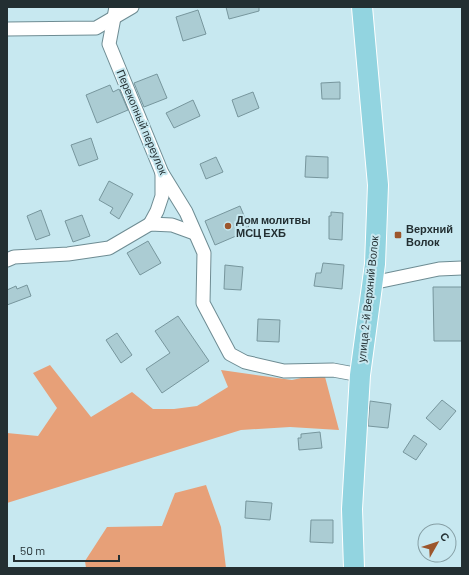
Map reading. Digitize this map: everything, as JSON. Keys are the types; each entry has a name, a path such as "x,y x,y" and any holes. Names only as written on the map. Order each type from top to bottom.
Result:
{"main road":[{"name":"улица 2-й Верхний Волок","path":"354,568 352,509 360,375 375,264 378,185 362,7"}],"street":[{"path":"7,29 96,28 115,13 132,7"},
{"name":"Перекопный переулок","path":"115,13 109,44 162,173 186,212 204,254 203,303 230,354 245,362 284,371 333,370 360,375"},
{"path":"150,224 162,196 162,173"},
{"path":"7,260 14,257 68,254 109,248 150,224 172,225 194,232"},
{"path":"372,283 439,269 462,268"}],"shaded area":[{"path":"50,365 91,417 132,392 153,409 174,409 197,406 228,387 221,370 292,380 324,373 339,430 290,427 241,430 7,503 7,433 38,436 57,408 33,373"},
{"path":"206,485 221,527 226,568 86,568 85,561 107,527 162,526 175,493"}],"building":[{"path":"226,7 259,7 259,11 229,19"},
{"path":"198,10 206,34 183,41 176,17"},
{"path":"157,74 167,98 144,107 134,83"},
{"path":"340,82 340,99 322,99 321,83"},
{"path":"110,85 113,92 119,89 128,110 97,123 86,95"},
{"path":"253,92 259,108 238,117 232,100"},
{"path":"193,100 200,116 174,128 166,113"},
{"path":"91,138 98,159 79,166 71,145"},
{"path":"306,156 328,157 328,178 305,177"},
{"path":"216,157 223,172 206,179 200,164"},
{"path":"109,181 133,194 119,219 110,213 113,208 99,200"},
{"name":"Дом молитвы МСЦ ЕХБ","path":"240,206 250,230 215,245 205,221"},
{"path":"41,210 50,235 36,240 27,216"},
{"path":"331,212 343,213 342,240 329,239 329,216 331,216"},
{"path":"82,215 90,236 73,242 65,221"},
{"path":"148,241 161,263 140,275 127,253"},
{"path":"323,263 344,265 342,289 314,286 316,273 321,273"},
{"path":"225,265 243,267 241,290 224,289"},
{"path":"27,285 31,296 7,305 7,290 16,286 17,289"},
{"path":"433,287 462,287 462,341 434,341"},
{"path":"178,316 209,361 162,393 146,369 170,353 155,331"},
{"path":"258,319 280,320 279,342 257,341"},
{"path":"117,333 132,355 121,363 106,340"},
{"path":"442,400 456,411 440,430 426,418"},
{"path":"370,401 391,404 388,428 368,426"},
{"path":"320,432 322,448 299,450 298,438 301,438 301,434"},
{"path":"414,435 427,444 416,460 403,452"},
{"path":"246,501 272,503 270,520 245,518"},
{"path":"311,520 333,520 333,543 310,542"}],"place":[{"name":"Дом молитвы МСЦ ЕХБ","path":"228,226"},
{"name":"Верхний Волок","path":"398,235"}]}
